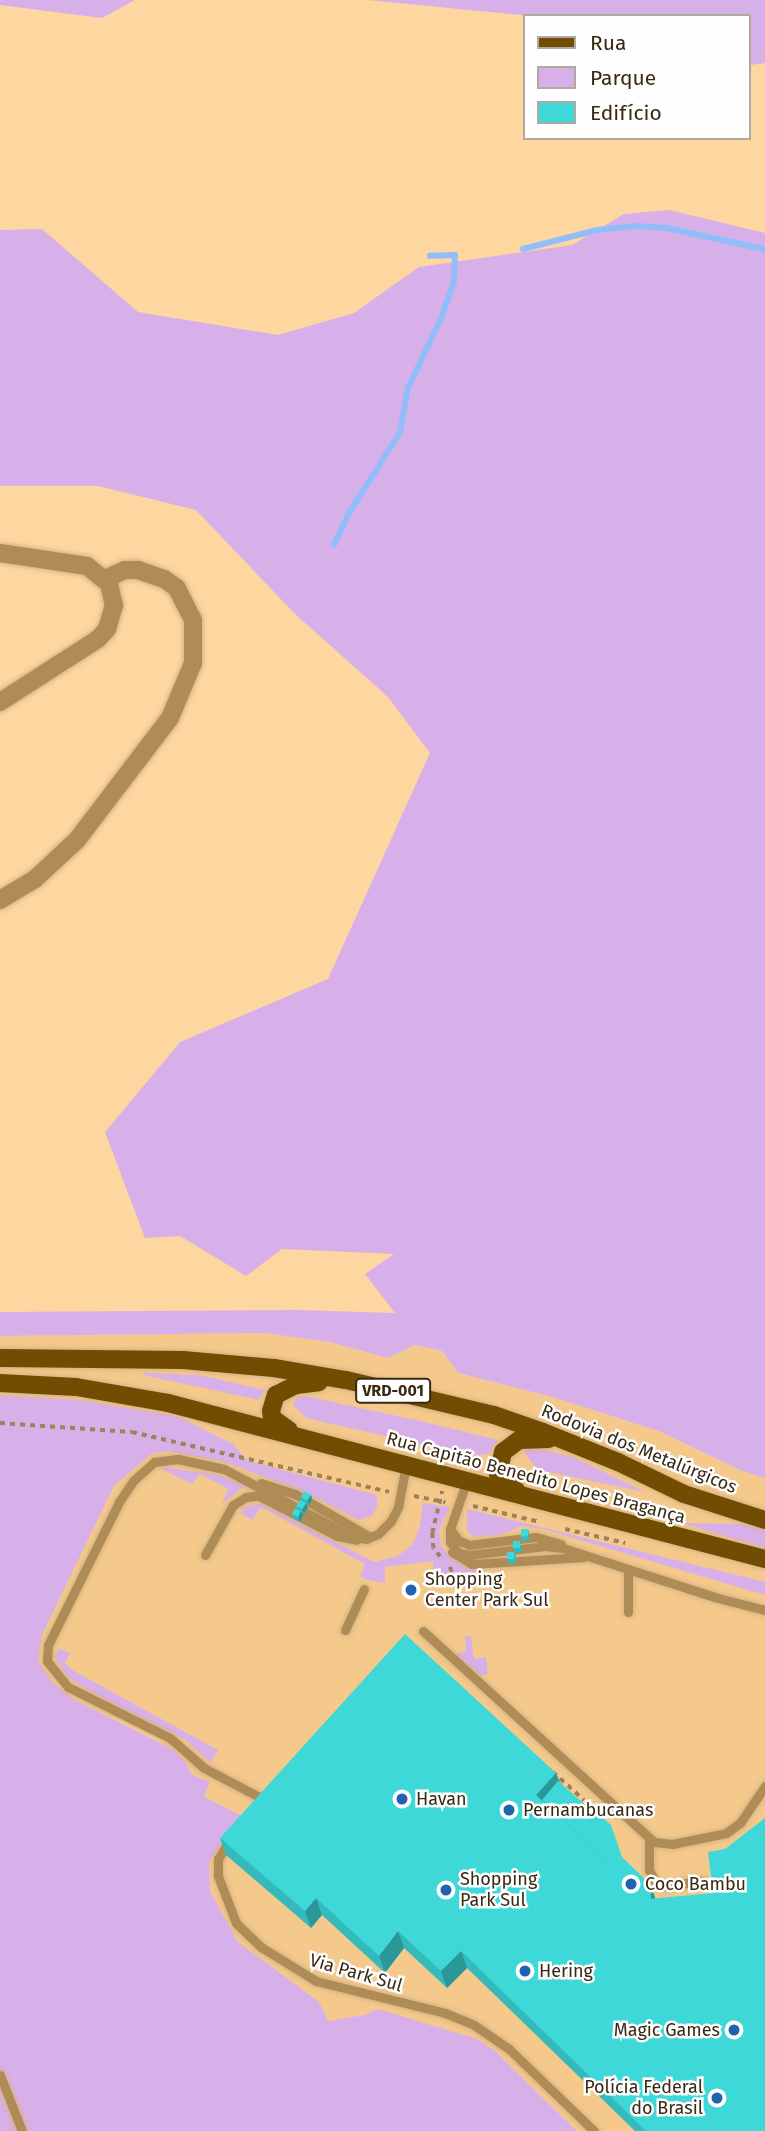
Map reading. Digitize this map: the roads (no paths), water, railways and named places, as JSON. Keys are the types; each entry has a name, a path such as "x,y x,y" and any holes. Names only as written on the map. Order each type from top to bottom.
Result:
{"main road":[{"name":"Rodovia dos Metalúrgicos","path":"0,1358 183,1360 264,1367 346,1380 494,1415 569,1441 684,1494 765,1520"},
{"path":"298,1436 272,1418 271,1411 276,1395 296,1385 346,1380"},
{"path":"0,1383 76,1387 125,1394 298,1436"},
{"name":"Rua Capitão Benedito Lopes Bragança","path":"298,1436 765,1559"},
{"path":"534,1498 502,1481 497,1467 503,1452 509,1445 530,1438 569,1441"}],"street":[{"path":"0,553 87,566 104,579 113,592 114,605 107,629 98,639 0,702"},
{"path":"0,900 35,879 77,840 170,718 193,663 193,620 177,588 163,579 138,570 125,570 104,579"}],"lane":[{"path":"263,1799 204,1768 177,1741 68,1687 47,1661 52,1635 116,1507 139,1475 150,1465 163,1459 214,1466 295,1494 369,1538"},
{"path":"257,1495 342,1538 369,1538 391,1521 401,1494 406,1465"},
{"path":"242,1477 351,1536 369,1538"},
{"path":"467,1480 450,1534 450,1549 456,1557 472,1564 593,1557"},
{"path":"205,1555 230,1508 241,1499 257,1495 286,1500"},
{"path":"450,1534 456,1550 469,1555 546,1546 582,1553 628,1570 765,1610"},
{"path":"628,1570 628,1612"},
{"path":"345,1630 364,1589"},
{"path":"423,1632 649,1839 672,1844 726,1833 740,1823 765,1786"},
{"path":"255,1809 271,1790"},
{"name":"Via Park Sul","path":"240,1827 219,1854 217,1870 231,1914 250,1938 290,1967 316,1981 445,2013 474,2025 509,2049 594,2131"},
{"path":"649,1839 649,1870 656,1883 663,1886 704,1881"},
{"path":"0,2075 22,2131"}],"waterway":[{"path":"523,249 597,230 637,226 666,228 765,249"},
{"path":"334,545 348,515 400,432 408,388 442,316 454,281 455,255 430,256"}],"place":[{"name":"Shopping Center Park Sul","path":"411,1590"},
{"name":"Havan","path":"402,1799"},
{"name":"Pernambucanas","path":"509,1810"},
{"name":"Coco Bambu","path":"631,1884"},
{"name":"Shopping Park Sul","path":"446,1890"},
{"name":"Hering","path":"525,1971"},
{"name":"Magic Games","path":"734,2030"},
{"name":"Polícia Federal do Brasil","path":"717,2098"}]}
